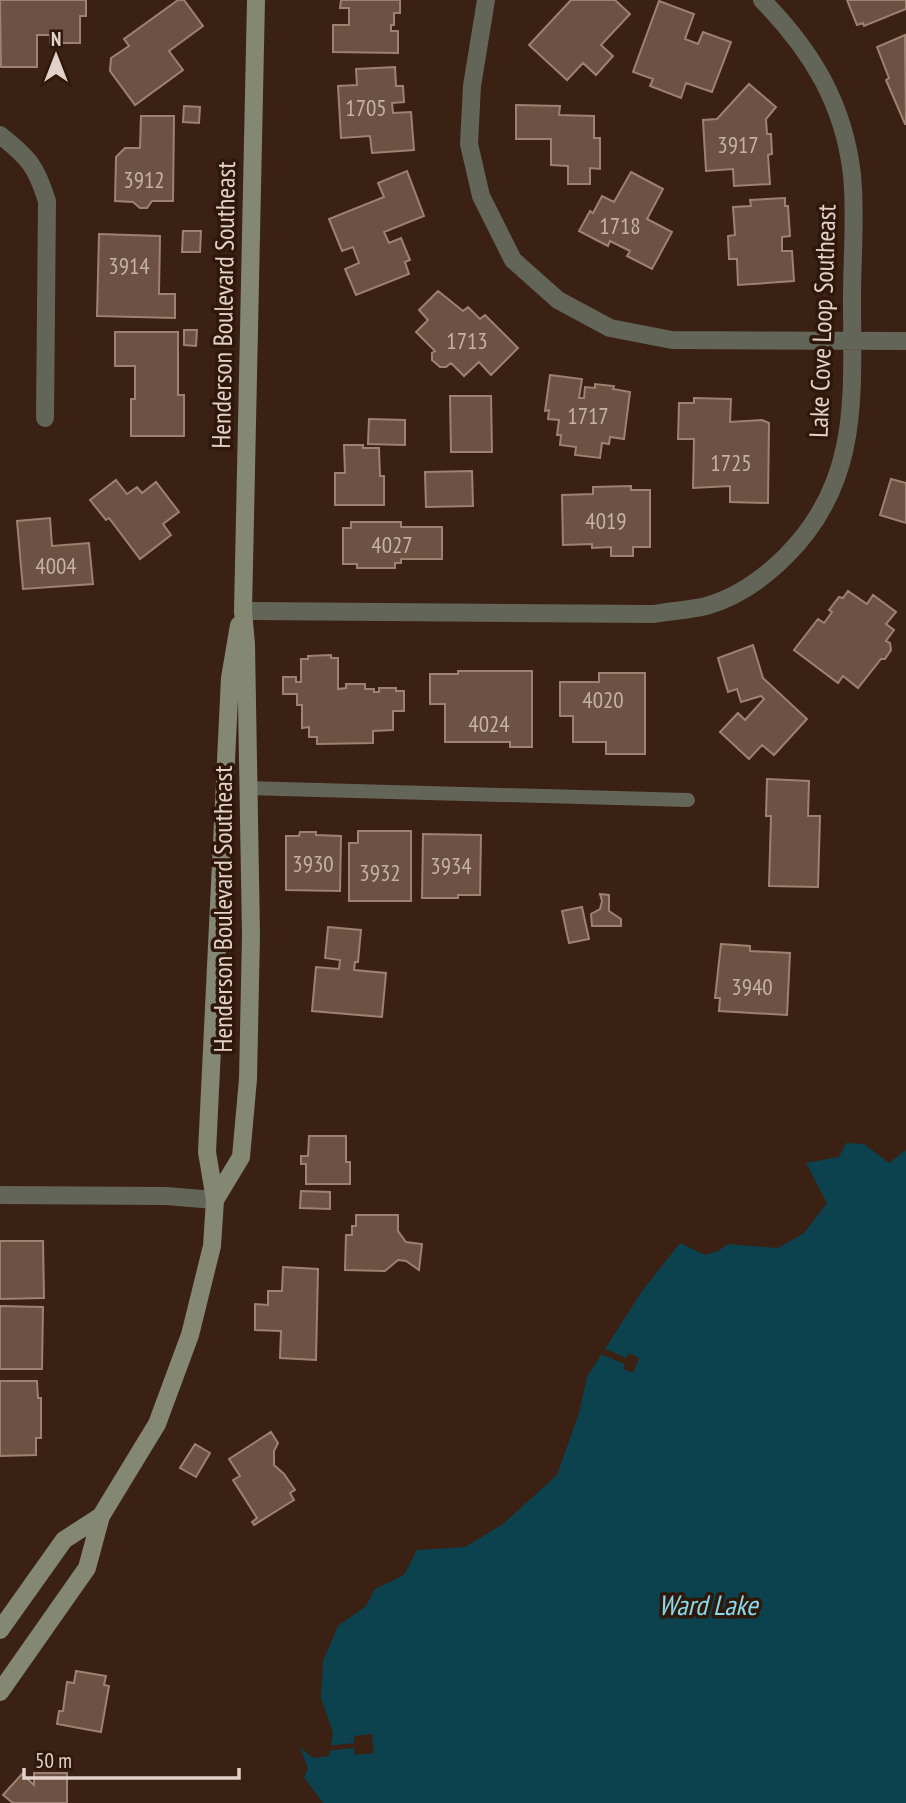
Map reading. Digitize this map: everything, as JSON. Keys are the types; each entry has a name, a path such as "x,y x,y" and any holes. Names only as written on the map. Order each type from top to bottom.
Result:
{"main road":[{"name":"Henderson Boulevard Southeast","path":"215,1200 241,1157 248,1079 251,935 246,644 243,611 256,0"},
{"name":"Henderson Boulevard Southeast","path":"0,1692 87,1568 101,1516 157,1424 190,1335 212,1246 215,1200 207,1152 227,734 231,667 243,611"},
{"name":"Henderson Boulevard Southeast","path":"0,1630 64,1540 101,1516"}],"street":[{"path":"486,0 472,86 469,144 481,196 513,260 558,300 610,328 672,340 906,341"},
{"name":"Lake Cove Loop Southeast","path":"243,611 654,614 706,606 749,588 807,535 829,499 843,464 851,401 852,178 845,134 831,95 812,57 762,0"},
{"path":"0,135 21,151 38,174 47,201 45,418"},
{"path":"0,1195 166,1196 215,1200"}],"lane":[{"path":"248,788 688,800"}],"water":[{"name":"Ward Lake","path":"846,1143 864,1144 889,1163 906,1150 906,1803 323,1803 304,1777 308,1769 300,1747 313,1758 329,1756 333,1733 321,1698 323,1661 338,1626 366,1606 375,1589 404,1575 417,1550 465,1547 503,1524 557,1475 579,1413 587,1377 642,1291 680,1243 705,1255 728,1244 778,1248 804,1233 827,1203 806,1163 839,1157"}],"pier":[{"path":"601,1347 626,1358 629,1353 639,1358 633,1373 623,1369 625,1364 598,1353"},
{"path":"372,1734 374,1753 355,1755 354,1748 326,1751 327,1746 354,1743 354,1736"}],"building":[{"path":"0,0 86,0 86,16 80,16 80,43 50,43 50,35 37,35 37,67 1,67"},
{"path":"178,0 184,0 203,26 169,51 183,70 135,105 110,71 111,58 129,46 124,39"},
{"path":"341,0 400,0 400,13 394,13 394,25 391,25 391,31 398,31 398,53 333,52 333,25 349,25 349,8 340,8"},
{"path":"571,0 615,0 630,14 601,45 613,56 596,75 583,63 567,80 529,45"},
{"path":"847,0 906,0 906,9 864,26 863,23 857,25"},
{"path":"659,1 694,14 685,39 698,44 703,32 731,42 712,92 686,83 681,98 650,86 653,79 633,72"},
{"path":"905,35 906,124 886,80 889,78 877,47"},
{"path":"395,67 396,86 403,86 404,102 392,103 393,113 411,112 414,150 372,153 370,136 341,138 338,86 357,85 356,69"},
{"path":"749,84 776,107 766,119 767,134 771,134 772,154 768,155 770,184 734,186 733,169 706,171 703,120 717,119"},
{"path":"516,105 560,106 559,115 594,116 594,138 600,138 600,169 590,168 590,184 568,184 568,166 551,165 551,139 516,139"},
{"path":"184,106 200,107 199,123 183,122"},
{"path":"141,116 174,116 173,201 152,201 147,208 140,208 133,202 115,201 116,157 125,148 140,148"},
{"path":"407,171 424,216 384,232 389,243 401,238 410,260 405,262 409,274 356,295 345,269 359,263 353,247 342,251 329,219 384,197 378,183"},
{"path":"631,172 663,189 647,219 672,232 652,269 627,256 630,251 610,241 608,246 579,231 602,196 614,202"},
{"path":"785,198 790,236 782,237 782,251 792,251 794,281 738,285 737,259 729,259 728,236 735,235 733,207 751,206 750,200"},
{"path":"183,231 201,231 200,252 182,252"},
{"path":"99,234 160,236 159,294 175,294 175,318 97,316"},
{"path":"438,291 463,311 468,307 480,319 485,315 518,348 491,375 479,362 464,376 451,363 440,367 432,360 432,353 435,351 416,332 428,320 419,310"},
{"path":"184,330 197,330 196,346 184,345"},
{"path":"115,332 178,332 178,395 184,395 184,436 131,436 131,399 135,399 135,366 115,366"},
{"path":"550,375 582,379 579,398 584,398 585,387 595,388 595,384 614,386 613,389 630,392 624,439 610,437 609,444 602,443 600,458 575,455 576,447 560,445 561,435 557,435 559,420 548,419 549,410 545,411"},
{"path":"450,396 491,396 492,452 451,452"},
{"path":"694,398 731,399 730,422 762,420 769,423 768,503 730,502 730,486 693,488 694,439 678,439 679,403 694,403"},
{"path":"369,419 405,420 405,445 368,444"},
{"path":"344,445 379,448 380,476 384,476 384,505 335,505 335,473 345,473"},
{"path":"472,471 473,506 426,507 425,472"},
{"path":"891,479 906,483 906,523 880,515"},
{"path":"116,480 127,494 137,487 142,493 156,482 179,512 163,524 171,535 140,559 109,518 106,520 90,500"},
{"path":"631,486 631,490 650,490 650,547 633,547 633,556 611,556 611,547 592,548 592,544 563,545 562,495 593,494 593,487"},
{"path":"50,518 52,546 89,543 93,584 23,589 17,521"},
{"path":"351,522 401,522 401,527 442,527 442,559 401,559 401,563 395,563 395,568 357,568 357,564 343,564 343,528 351,528"},
{"path":"848,591 867,604 873,595 896,612 886,624 894,630 886,641 890,643 891,650 858,688 843,676 838,683 794,650 818,619 824,623 832,612 829,610 839,597 843,598"},
{"path":"753,645 763,678 807,719 774,755 762,745 749,759 720,732 738,713 745,720 764,699 761,696 741,702 737,689 728,692 718,658"},
{"path":"331,655 331,658 338,658 338,689 346,688 346,684 365,684 365,689 374,689 374,692 379,692 379,688 404,691 404,711 393,711 393,730 373,731 373,743 317,744 317,737 309,737 309,727 302,728 302,705 297,705 297,694 283,694 283,677 296,677 296,682 301,682 301,659"},
{"path":"458,671 532,671 532,747 510,747 510,742 445,742 445,704 430,704 430,674 458,674"},
{"path":"599,673 645,673 645,754 606,754 606,742 573,742 573,716 560,716 560,682 599,682"},
{"path":"767,779 809,781 808,816 820,816 818,887 769,886 771,816 766,816"},
{"path":"358,831 411,831 411,901 349,901 349,843 358,843"},
{"path":"300,832 341,836 340,891 286,890 286,836 299,836"},
{"path":"423,834 481,835 480,895 422,898"},
{"path":"600,894 609,895 609,911 621,919 621,926 592,926 591,914 600,909"},
{"path":"582,907 589,939 569,943 562,911"},
{"path":"328,927 361,930 358,962 355,962 354,970 386,973 382,1017 312,1011 316,967 339,969 340,960 325,958"},
{"path":"721,944 750,946 750,951 790,953 787,1015 719,1011 720,998 715,998"},
{"path":"309,1136 346,1136 346,1162 350,1162 350,1184 306,1184 306,1164 301,1164 301,1156 308,1156"},
{"path":"301,1191 330,1192 330,1209 300,1208"},
{"path":"356,1215 398,1215 398,1231 406,1242 422,1244 419,1270 406,1261 398,1260 385,1271 345,1270 346,1235 352,1235 352,1226 356,1226"},
{"path":"0,1241 43,1241 44,1298 0,1299"},
{"path":"283,1267 318,1269 316,1360 280,1358 281,1331 255,1330 255,1304 268,1305 268,1291 282,1291"},
{"path":"0,1306 43,1307 42,1369 0,1369"},
{"path":"0,1381 37,1381 38,1398 41,1398 41,1438 36,1438 36,1455 0,1456"},
{"path":"271,1432 278,1443 274,1451 274,1465 295,1490 290,1493 294,1500 254,1525 252,1522 257,1518 233,1480 240,1476 229,1459"},
{"path":"195,1444 210,1453 196,1477 180,1468"},
{"path":"76,1671 106,1676 104,1685 109,1686 101,1732 57,1724 59,1711 63,1711 67,1682 74,1683"},
{"path":"34,1773 67,1773 67,1803 13,1803 3,1795 22,1774 34,1785"}]}
